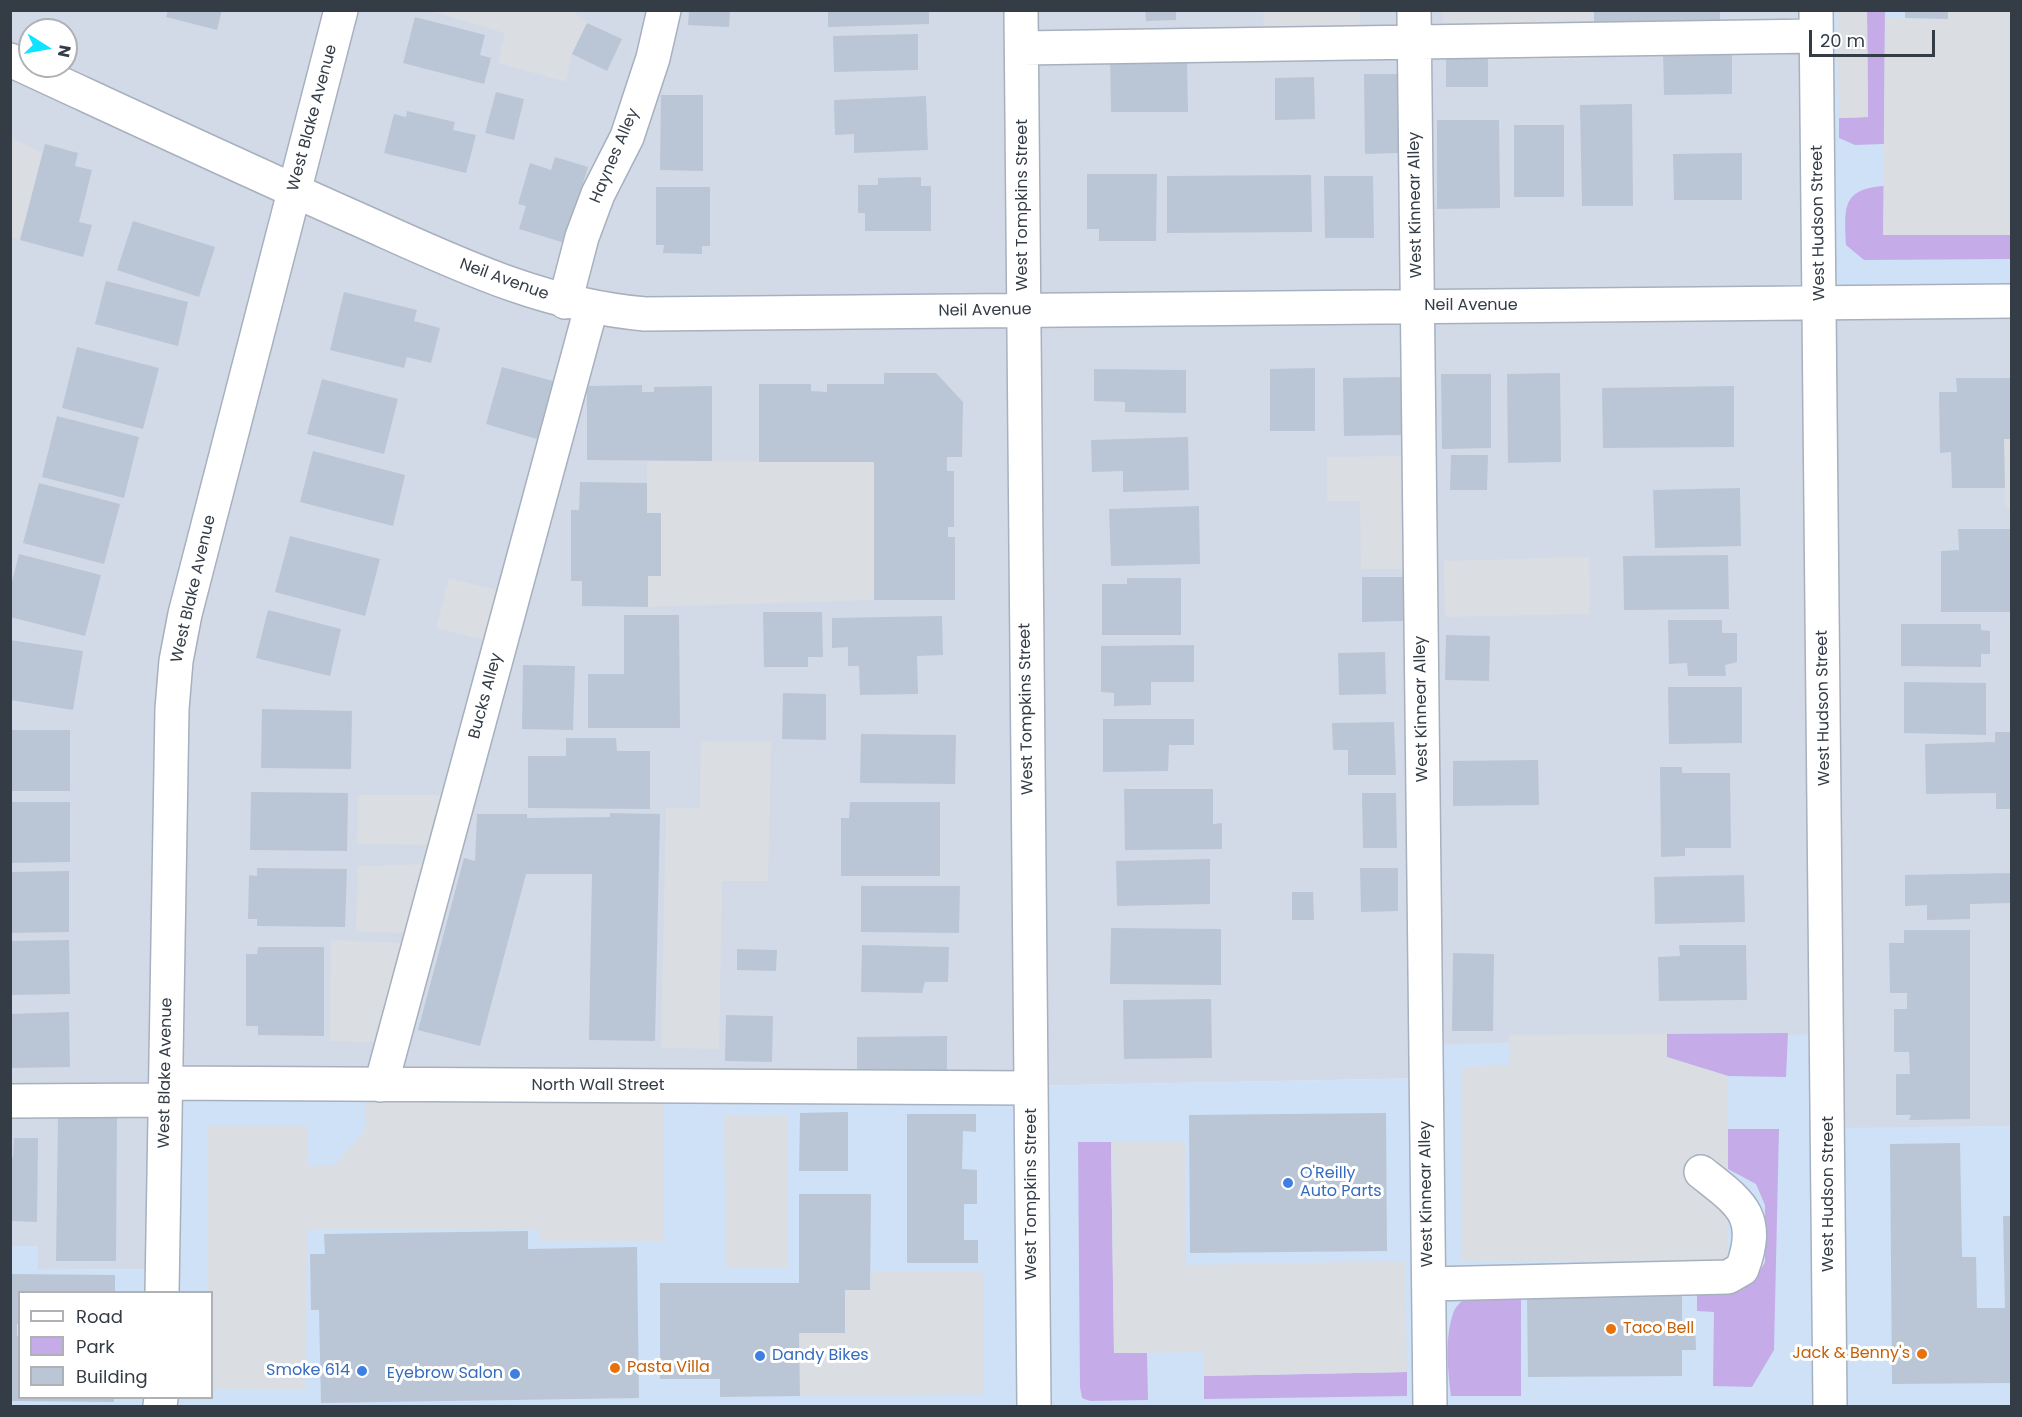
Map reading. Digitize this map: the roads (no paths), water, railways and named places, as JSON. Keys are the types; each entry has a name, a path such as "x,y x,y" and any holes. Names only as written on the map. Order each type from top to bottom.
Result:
{"street":[{"name":"West Blake Avenue","path":"162,1291 172,709 176,661 185,614 341,10"},
{"name":"Haynes Alley","path":"578,305 582,237 598,194 627,137 653,58 664,10"},
{"name":"West Tompkins Street","path":"1021,10 1034,1407"},
{"name":"West Kinnear Alley","path":"1414,10 1430,1407"},
{"path":"1022,48 1414,42 1816,23"},
{"name":"West Hudson Street","path":"1816,23 1830,1407"},
{"name":"Neil Avenue","path":"10,60 294,191 471,269 536,293 578,305 645,314 2012,301"},
{"name":"Bucks Alley","path":"381,1084 578,305"},
{"name":"North Wall Street","path":"10,1101 165,1091 381,1084 1031,1088"},
{"path":"1429,1284 1728,1276 1742,1269 1749,1252 1751,1234 1746,1215 1738,1202 1701,1172"}],"place":[{"name":"O'Reilly Auto Parts","path":"1288,1183"},
{"name":"Taco Bell","path":"1611,1329"},
{"name":"Jack & Benny's","path":"1922,1354"},
{"name":"Dandy Bikes","path":"760,1356"},
{"name":"Pasta Villa","path":"615,1368"},
{"name":"Smoke 614","path":"362,1371"},
{"name":"Eyebrow Salon","path":"515,1374"}]}
